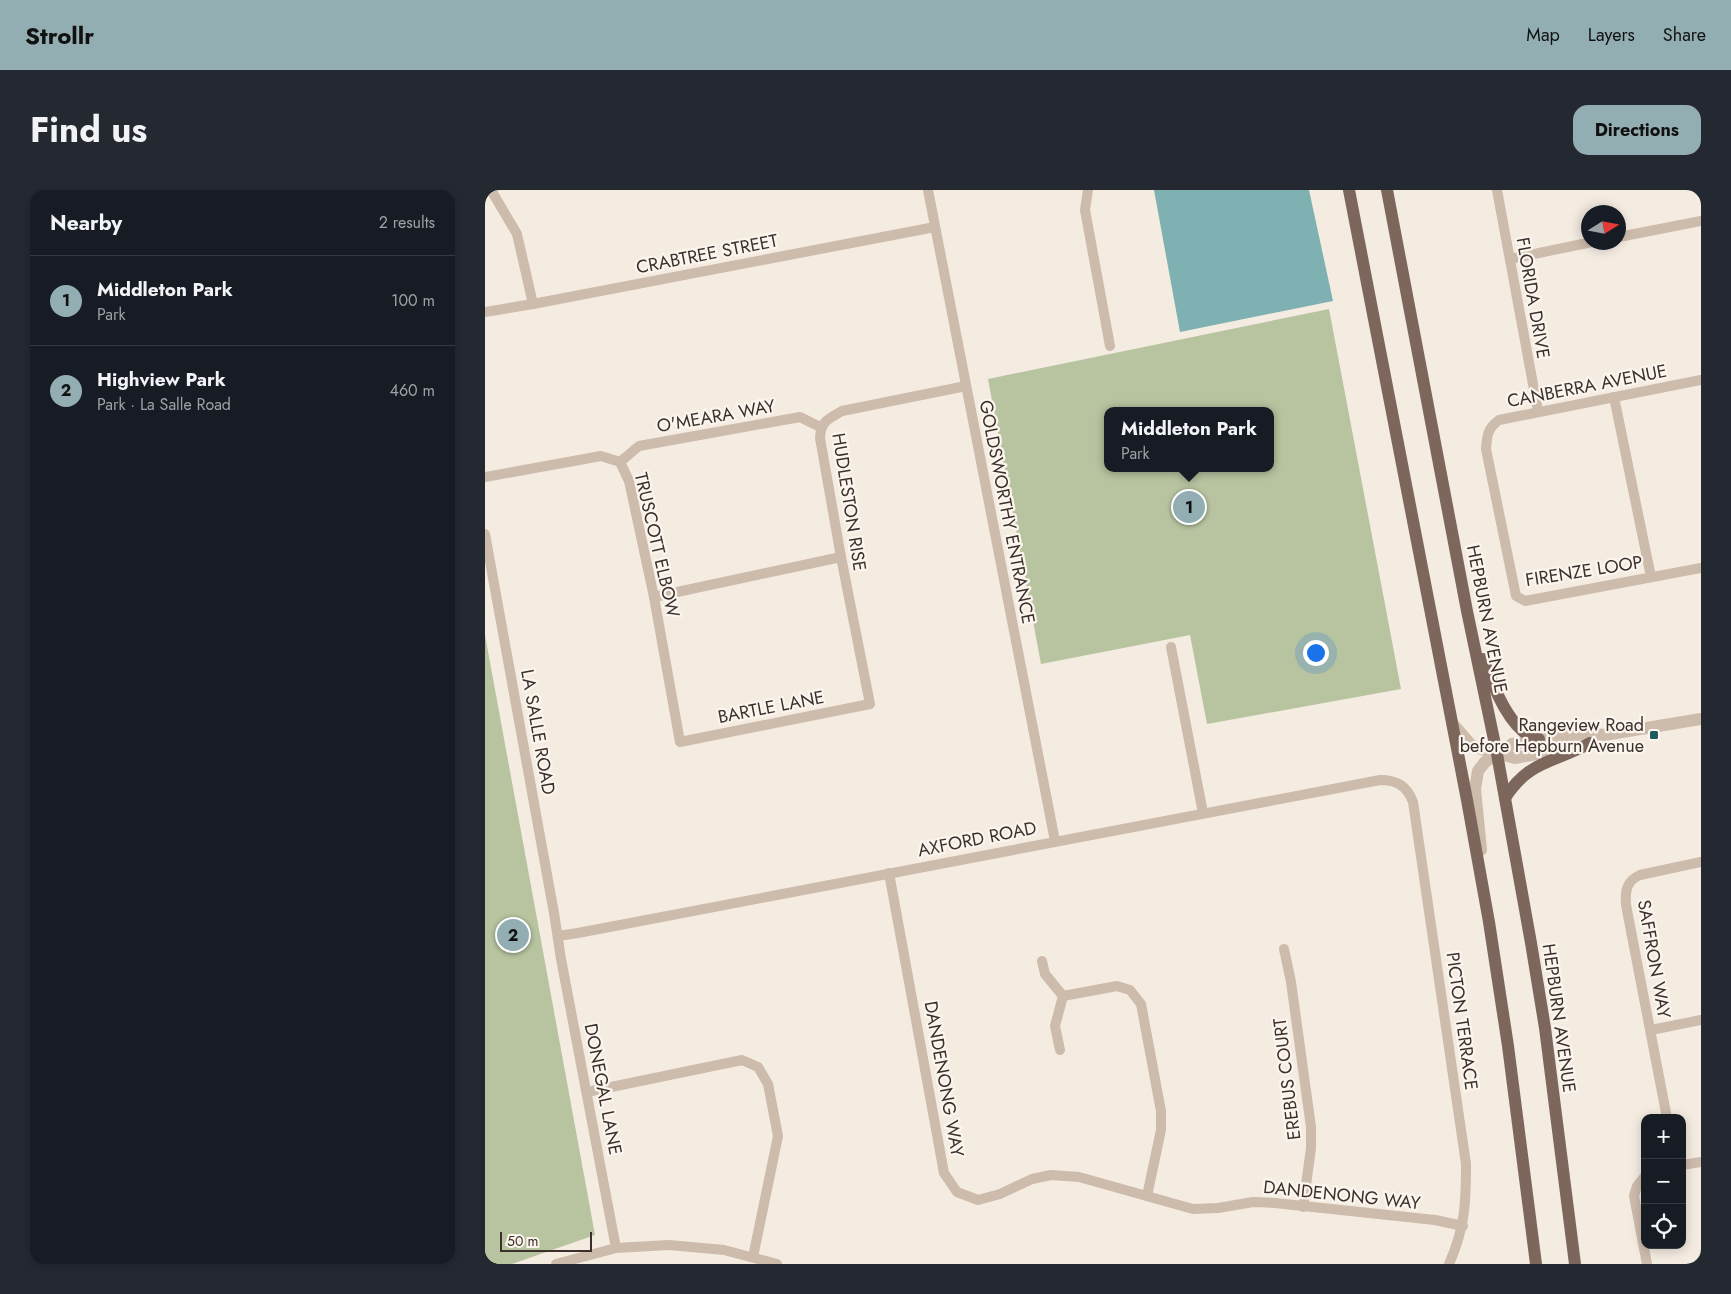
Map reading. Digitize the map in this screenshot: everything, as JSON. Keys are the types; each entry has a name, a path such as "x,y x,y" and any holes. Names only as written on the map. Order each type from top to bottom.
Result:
{"main road":[{"path":"1349,190 1489,922 1508,1046 1536,1264"},
{"name":"HEPBURN AVENUE","path":"1387,190 1467,611 1505,798 1545,1028 1575,1264"},
{"path":"1467,611 1487,670 1503,706 1525,734 1539,739"},
{"path":"1505,798 1519,778 1531,769 1543,762 1571,754 1590,743"}],"street":[{"path":"491,190 517,234 533,304"},
{"name":"GOLDSWORTHY ENTRANCE","path":"928,190 1055,841"},
{"path":"1088,190 1085,210 1111,346"},
{"name":"FLORIDA DRIVE","path":"1497,190 1538,411"},
{"path":"1626,236 1701,220"},
{"name":"CRABTREE STREET","path":"485,312 935,227"},
{"path":"1510,259 1581,244"},
{"name":"CANBERRA AVENUE","path":"1487,435 1492,425 1499,420 1701,380"},
{"name":"HUDLESTON RISE","path":"870,704 820,438 821,427 827,419 841,411 966,386"},
{"path":"1614,397 1651,577"},
{"name":"O'MEARA WAY","path":"620,462 639,446 800,417 821,427"},
{"name":"FIRENZE LOOP","path":"1487,435 1486,449 1516,596 1525,601 1701,568"},
{"name":"TRUSCOTT ELBOW","path":"485,477 601,456 620,462 629,481 654,597 680,742"},
{"name":"LA SALLE ROAD","path":"485,534 557,936"},
{"path":"654,597 841,556"},
{"path":"1171,647 1203,813"},
{"name":"BARTLE LANE","path":"680,742 870,704"},
{"path":"1489,922 1475,789 1476,779 1481,766 1512,744 1587,733 1603,735 1701,719"},
{"path":"1452,723 1471,745 1515,758 1590,743 1603,735"},
{"name":"AXFORD ROAD","path":"557,936 1381,780 1391,780 1402,785"},
{"name":"PICTON TERRACE","path":"1402,785 1410,793 1415,810 1466,1164 1466,1199 1463,1226 1449,1264"},
{"name":"SAFFRON WAY","path":"1666,1114 1626,905 1627,886 1632,878 1640,874 1701,862"},
{"name":"DANDENONG WAY","path":"889,873 945,1172 957,1192 978,1200 1000,1194 1033,1179 1051,1175 1079,1176 1193,1209 1218,1208 1253,1202 1435,1220 1463,1226"},
{"name":"DONEGAL LANE","path":"557,936 616,1248"},
{"name":"EREBUS COURT","path":"1284,949 1291,982 1311,1127 1311,1148 1303,1206"},
{"path":"1042,961 1045,974 1063,996"},
{"path":"1063,996 1117,986 1130,990 1141,1004 1161,1111 1161,1130 1147,1196"},
{"path":"1060,1050 1055,1026 1063,996"},
{"path":"1651,1030 1701,1020"},
{"path":"587,1092 742,1060 758,1067 768,1084 778,1136 753,1257"},
{"path":"1686,1164 1701,1162"},
{"path":"1641,1181 1637,1186 1634,1196 1647,1264"},
{"path":"556,1264 616,1248 669,1245 724,1250 777,1264"}],"green space":[{"path":"1329,309 1401,689 1207,724 1190,635 1041,664 988,379"},
{"path":"485,635 595,1235 512,1264 485,1264"}],"water":[{"path":"1154,190 1309,190 1333,301 1180,332"}],"place":[{"name":"Middleton Park","path":"1189,507"},
{"name":"Rangeview Road before Hepburn Avenue","path":"1654,735"},
{"name":"Highview Park","path":"513,935"}]}
